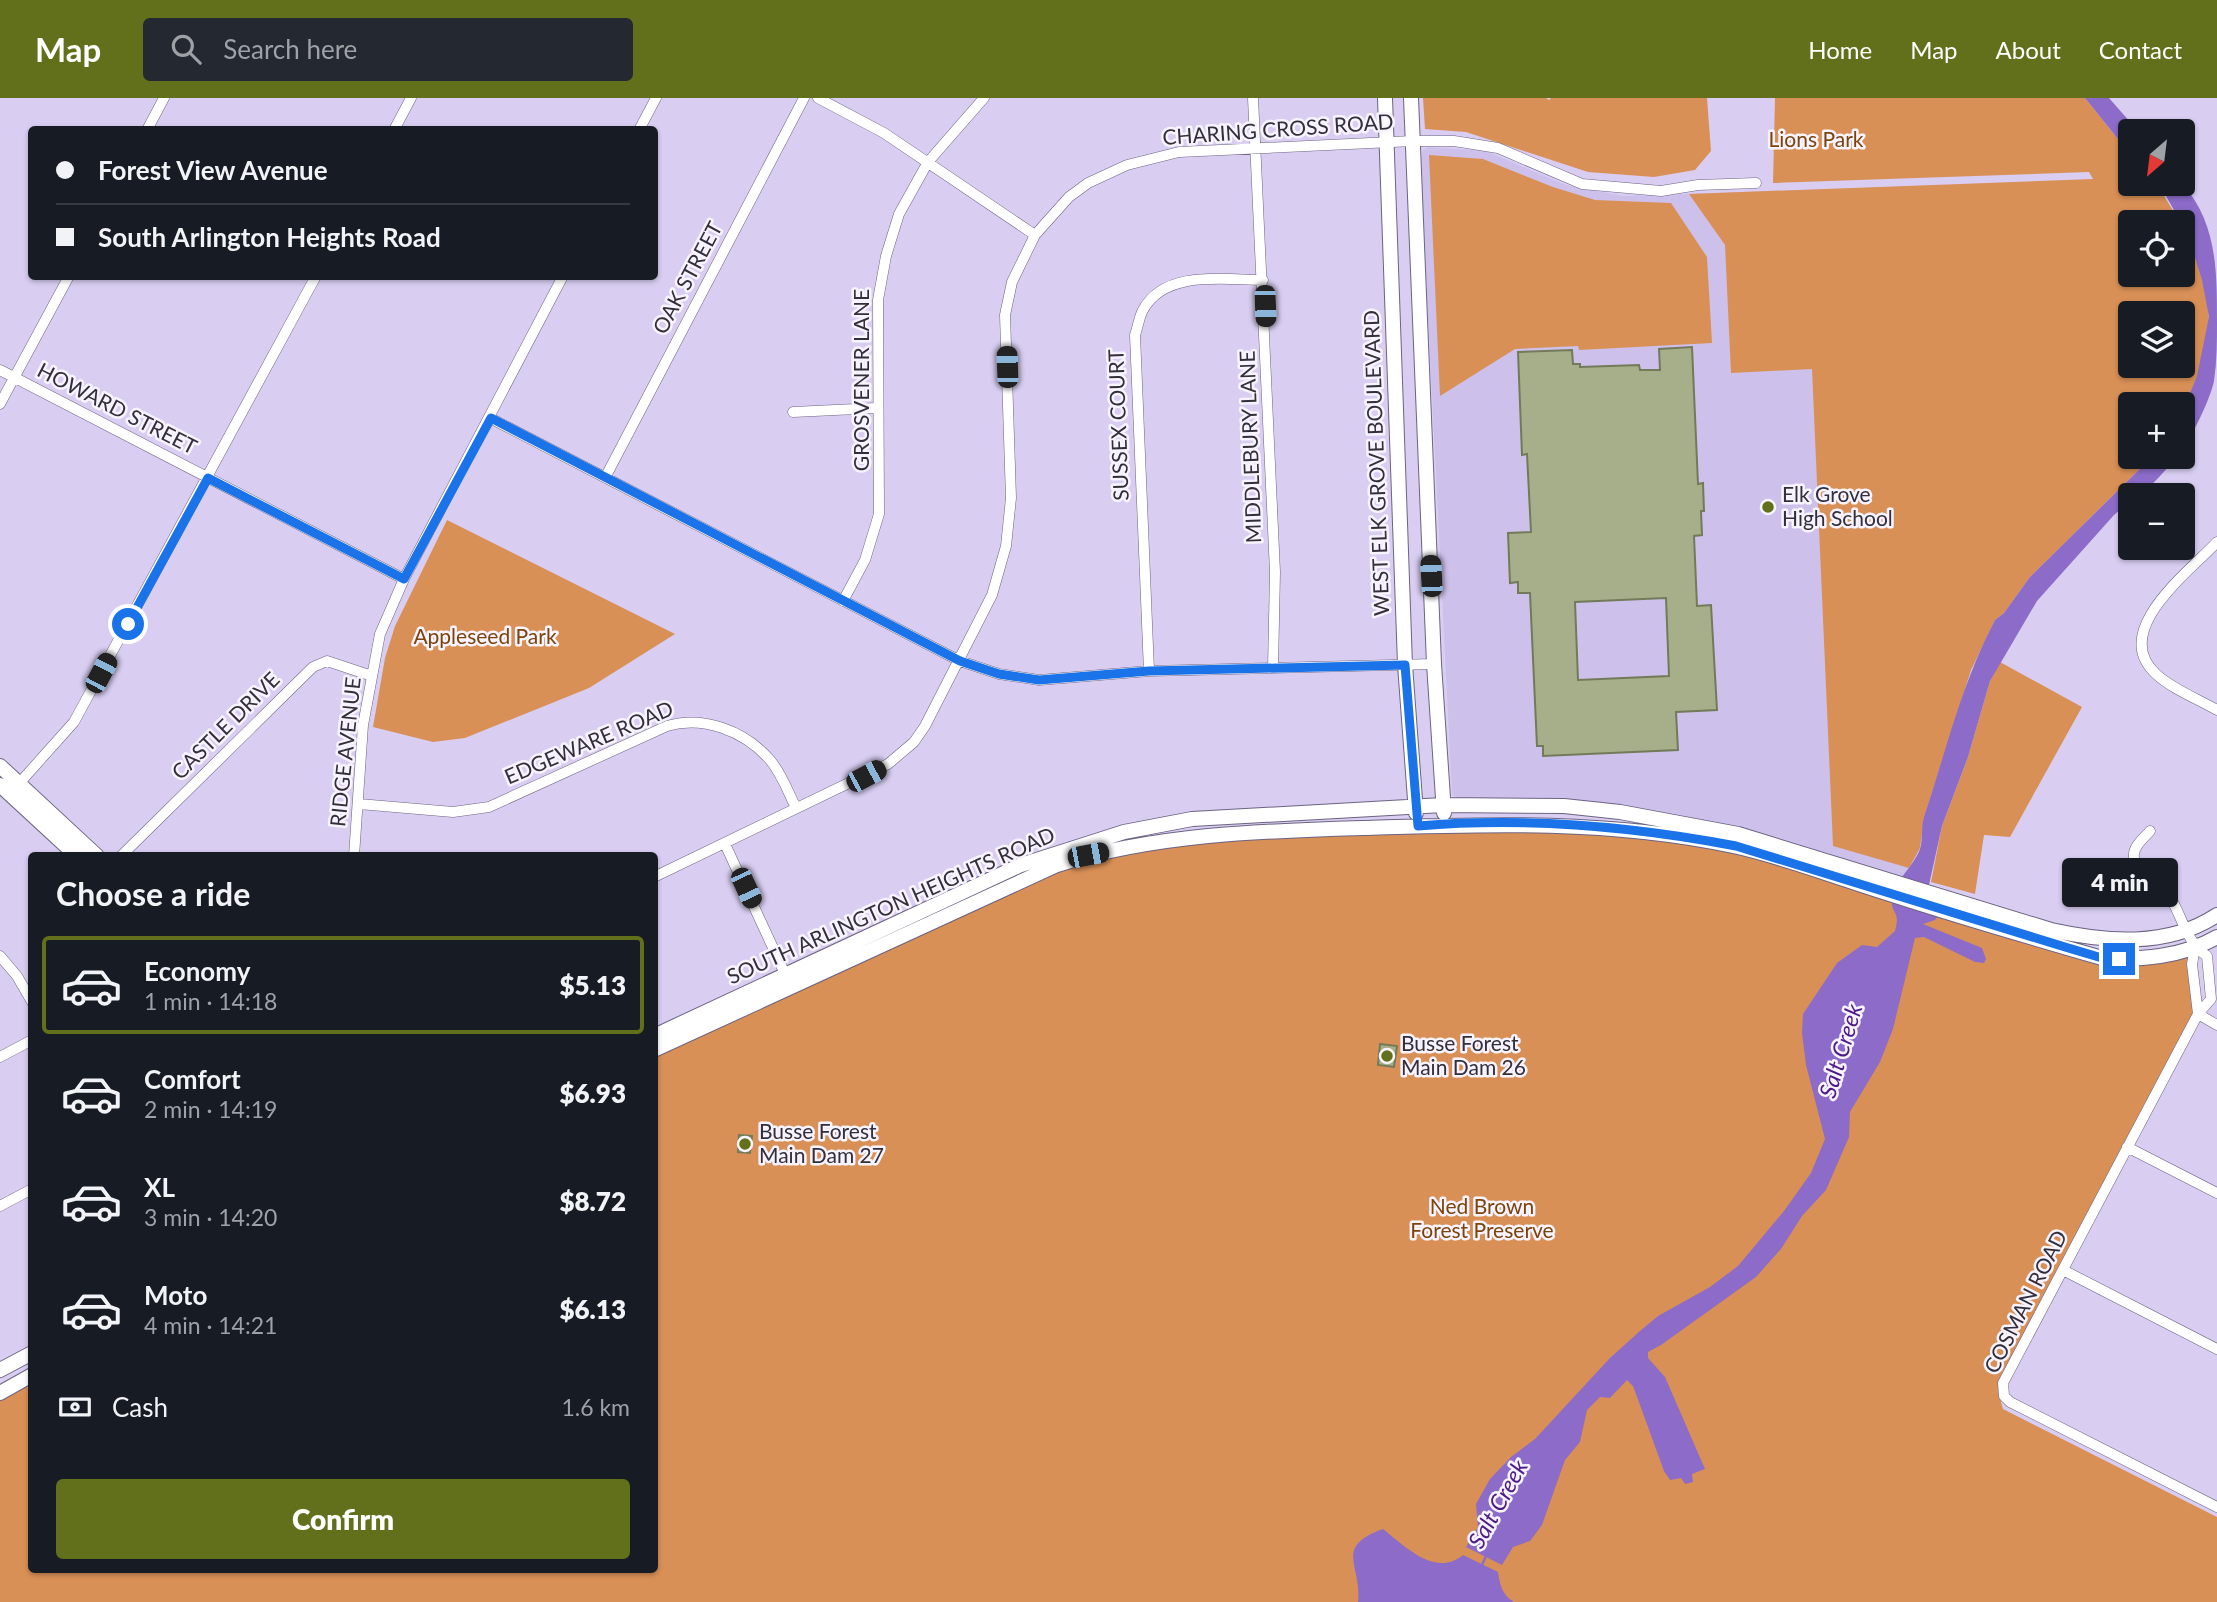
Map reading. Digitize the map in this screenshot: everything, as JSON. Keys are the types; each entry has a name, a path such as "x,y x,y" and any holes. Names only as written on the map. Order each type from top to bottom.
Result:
{"main road":[{"name":"WEST ELK GROVE BOULEVARD","path":"1385,98 1405,665 1418,826"},
{"path":"1411,98 1434,664 1445,825"},
{"path":"0,766 10,788 73,852"},
{"path":"10,788 92,852"},
{"name":"SOUTH ARLINGTON HEIGHTS ROAD","path":"658,1034 1021,865 1124,832 1192,819 1443,805 1564,806 1620,812 1738,834 2102,958 2135,960 2194,948 2217,937"},
{"name":"SOUTH ARLINGTON HEIGHTS ROAD","path":"658,1048 1056,865 1088,855 1198,837 1445,825 1558,824 1657,832 1736,846 1887,886"},
{"name":"SOUTH ARLINGTON HEIGHTS ROAD","path":"1943,904 2095,939 2133,942 2186,930 2217,915"},
{"path":"0,1370 28,1355"},
{"path":"0,1393 28,1377"}],"street":[{"path":"149,126 164,98"},
{"path":"396,126 411,98"},
{"path":"641,126 656,98"},
{"name":"OAK STREET","path":"606,476 804,98"},
{"path":"818,98 884,133 1035,235"},
{"name":"GROSVENER LANE","path":"844,601 865,560 881,498 877,408 878,300 886,256 899,214 928,162 984,98"},
{"name":"MIDDLEBURY LANE","path":"1253,98 1264,280 1275,572 1273,668"},
{"name":"CHARING CROSS ROAD","path":"658,875 888,764 906,750 925,726 992,595 1006,546 1011,498 1005,314 1012,282 1035,235 1069,197 1105,174 1154,157 1179,152 1454,141 1498,148 1581,184 1661,191 1698,185 1756,183"},
{"path":"0,404 67,280"},
{"path":"10,788 74,722 314,280"},
{"name":"RIDGE AVENUE","path":"354,852 363,725 380,634 404,579 491,418 561,280"},
{"name":"SUSSEX COURT","path":"1149,671 1135,335 1143,309 1160,290 1183,281 1264,280"},
{"name":"HOWARD STREET","path":"0,370 404,579"},
{"path":"793,412 877,408"},
{"path":"491,418 960,661 999,674 1039,680 1149,671 1434,664"},
{"path":"2217,542 2154,608 2145,621 2141,636 2145,659 2153,671 2217,710"},
{"name":"CASTLE DRIVE","path":"125,852 313,667 327,661 372,676"},
{"name":"EDGEWARE ROAD","path":"359,804 453,812 489,807 667,726 693,721 718,726 761,751 779,772 796,808"},
{"name":"COSMAN ROAD","path":"2150,831 2136,847 2134,860 2141,874 2169,896 2194,948 2207,956 2211,999 2198,1014 2003,1383 2004,1396 2010,1402 2217,1507"},
{"path":"725,844 786,976"},
{"path":"2194,948 2192,964 2198,1014 2217,1025"},
{"path":"0,956 17,976 28,995"},
{"path":"0,1057 28,1042"},
{"path":"2127,1147 2217,1192"},
{"path":"0,1206 28,1191"},
{"path":"2063,1270 2217,1349"}],"shaded area":[{"name":"Elk Grove High School","path":"1428,147 1486,151 1566,185 1623,196 2118,179 2118,196 2162,196 2171,210 2118,210 2118,287 2182,287 2182,301 2118,301 2118,378 2182,378 2182,392 2118,392 2118,469 2140,469 2125,483 2118,483 2118,490 2056,551 1971,670 1916,859 1903,877 1748,830 1676,814 1563,800 1459,800 1452,794 1420,158 1423,150"}],"green space":[{"path":"1423,98 1707,98 1711,151 1695,170 1654,177 1588,172 1466,132 1425,129"},
{"name":"Lions Park","path":"1775,98 2085,98 2118,139 2118,196 2164,196 2173,210 2118,210 2118,287 2195,287 2195,256 2209,319 2207,343 2191,392 2118,392 2118,469 2140,469 2126,483 2118,483 2118,490 2030,577 2004,613 1995,620 1971,670 1924,818 1920,848 1909,868 1833,846 1812,369 1731,373 1725,245 1689,194 2093,179 2089,172 1773,183"},
{"path":"1429,155 1483,159 1553,187 1595,200 1671,203 1707,257 1712,343 1579,350 1578,346 1515,349 1440,396"},
{"name":"Appleseed Park","path":"447,520 675,634 589,688 465,738 433,742 373,727 385,658 395,626"},
{"path":"2000,662 2082,707 2010,837 1984,835 1975,894 1931,882 1942,826 1968,757 1990,681"},
{"name":"Ned Brown Forest Preserve","path":"1492,824 1736,847 1938,916 2102,958 2195,948 2198,1014 1998,1391 2003,1409 2217,1517 2217,1602 0,1602 0,1393 28,1377 28,1573 658,1573 658,1050 1057,865 1144,844"}],"water":[{"path":"2085,98 2109,98 2127,119 2118,119 2118,139"},
{"path":"2166,196 2194,198 2208,231 2215,265 2216,366 2212,389 2195,428 2195,392 2191,392 2197,376 2209,317 2195,258 2195,210 2174,210"},
{"path":"2140,469 2166,469 2153,483 2126,483"},
{"path":"2118,490 2118,512 2037,601 1990,681 1968,757 1942,826 1927,894 1938,916 1935,920 1923,924 1982,948 1986,959 1984,963 1975,962 1924,937 1915,938 1893,1029 1880,1062 1850,1112 1849,1137 1826,1190 1802,1216 1781,1249 1756,1277 1648,1352 1648,1358 1665,1377 1705,1469 1692,1474 1693,1482 1685,1484 1681,1478 1670,1480 1664,1471 1633,1386 1627,1380 1610,1398 1600,1397 1587,1410 1580,1442 1565,1460 1542,1525 1530,1541 1513,1547 1502,1565 1466,1547 1478,1527 1476,1504 1490,1479 1511,1457 1535,1439 1610,1358 1640,1331 1658,1316 1710,1287 1738,1266 1784,1211 1811,1173 1825,1139 1806,1065 1802,1033 1803,1014 1837,963 1862,945 1877,947 1895,931 1897,919 1892,905 1893,893 1920,849 1924,817 1973,668 1995,620 2004,613 2030,577"},
{"path":"1383,1529 1411,1551 1431,1561 1442,1563 1463,1555 1498,1572 1502,1589 1514,1602 1358,1602 1354,1550 1368,1536"}],"building":[{"path":"1692,347 1698,484 1703,483 1704,511 1701,511 1702,535 1694,536 1697,606 1711,605 1717,710 1676,712 1678,750 1543,756 1543,746 1537,746 1530,593 1518,593 1518,582 1510,583 1508,533 1531,532 1527,454 1522,455 1518,352 1572,350 1573,364 1580,364 1580,367 1639,365 1640,370 1660,370 1659,349","holes":["1666,598 1669,676 1578,680 1575,602"]},
{"name":"Busse Forest Main Dam 26","path":"1380,1044 1397,1046 1394,1067 1378,1065"},
{"name":"Busse Forest Main Dam 27","path":"739,1135 752,1136 750,1153 738,1152"}],"waterway":[{"name":"Salt Creek","path":"1481,1567 1487,1554"}],"place":[{"name":"Elk Grove High School","path":"1768,507"},
{"name":"Busse Forest Main Dam 26","path":"1387,1056"},
{"name":"Busse Forest Main Dam 27","path":"745,1144"}],"route":[{"path":"128,624 208,478 404,579 491,418 960,661 999,674 1039,680 1149,671 1405,665 1418,826 1558,824 1627,828 1679,835 1736,846 2102,958 2119,959"}]}
